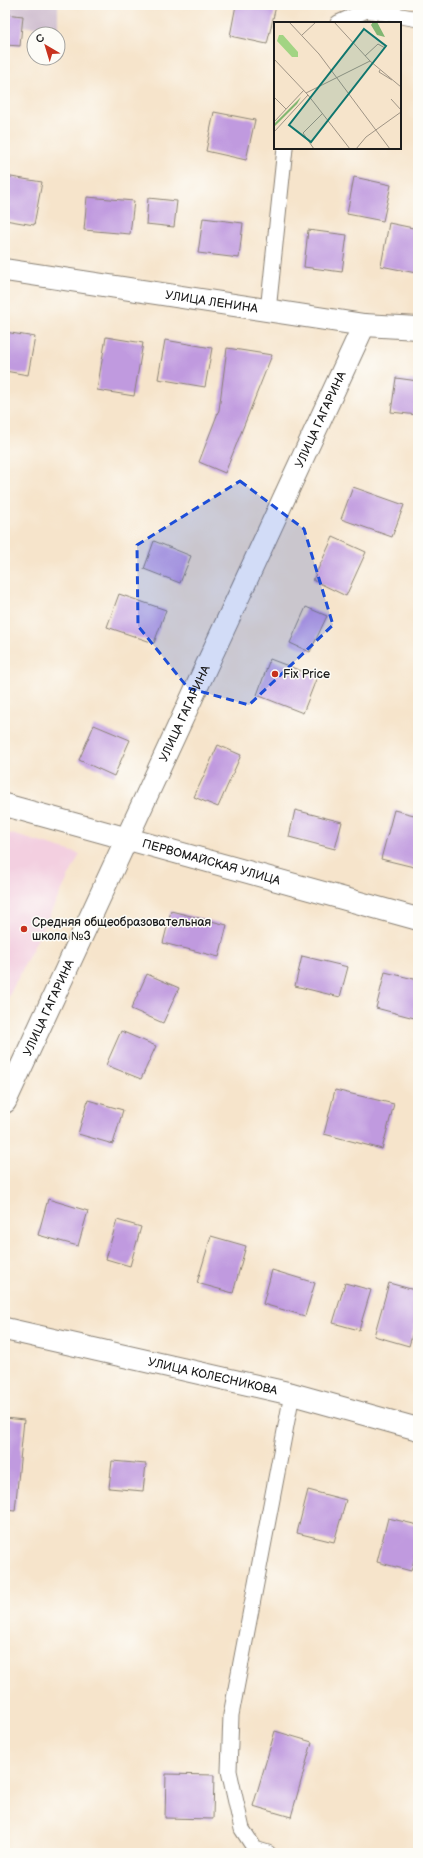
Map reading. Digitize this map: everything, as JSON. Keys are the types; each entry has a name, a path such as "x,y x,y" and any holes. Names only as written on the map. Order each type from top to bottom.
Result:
{"street":[{"name":"УЛИЦА ЛЕНИНА","path":"5,270 364,325 418,328"},
{"name":"УЛИЦА ГАГАРИНА","path":"5,1102 364,325"},
{"name":"ПЕРВОМАЙСКАЯ УЛИЦА","path":"5,805 418,919"},
{"name":"УЛИЦА КОЛЕСНИКОВА","path":"5,1329 292,1394 418,1429"}],"lane":[{"path":"340,22 367,10 389,13 418,20"},
{"path":"268,310 285,149"},
{"path":"268,1853 255,1849 242,1829 230,1771 231,1715 292,1394"}],"highlighted area":[{"path":"240,481 304,529 333,625 249,705 188,688 138,626 137,545"}],"shaded area":[{"path":"5,5 58,5 58,26 5,25"},
{"name":"Средняя общеобразовательная школа №3","path":"5,832 80,854 5,1004"}],"building":[{"path":"236,5 276,6 267,44 230,36"},
{"path":"5,14 23,16 20,46 5,45"},
{"path":"214,112 255,120 246,160 206,151"},
{"path":"5,176 42,182 34,225 5,220"},
{"path":"354,177 391,185 383,221 347,214"},
{"path":"87,197 134,201 130,234 84,230"},
{"path":"148,198 177,201 174,227 146,224"},
{"path":"203,218 243,223 239,258 198,253"},
{"path":"389,223 418,229 418,262 416,273 381,266"},
{"path":"308,230 347,235 342,272 304,267"},
{"path":"5,332 35,337 28,375 5,371"},
{"path":"106,337 143,343 134,396 97,390"},
{"path":"165,340 212,348 205,387 158,379"},
{"path":"227,348 272,355 225,473 199,462 219,410"},
{"path":"396,378 418,381 418,415 391,412"},
{"path":"353,487 404,505 392,537 341,519"},
{"path":"333,537 366,552 346,596 313,580"},
{"path":"154,541 191,556 180,583 144,569"},
{"path":"119,594 166,610 154,643 107,627"},
{"path":"306,607 327,616 310,652 290,643"},
{"path":"270,659 317,677 303,713 257,695"},
{"path":"94,725 130,740 114,776 79,760"},
{"path":"218,745 241,755 218,807 194,797"},
{"path":"295,810 342,822 335,849 289,837"},
{"path":"394,810 418,816 418,868 381,859"},
{"path":"171,911 227,925 219,957 163,943"},
{"path":"302,956 348,967 340,997 295,986"},
{"path":"385,972 418,980 418,1019 376,1008"},
{"path":"147,974 179,988 163,1023 131,1009"},
{"path":"121,1031 156,1046 141,1079 106,1065"},
{"path":"335,1090 394,1104 382,1149 324,1134"},
{"path":"88,1100 123,1110 113,1144 78,1134"},
{"path":"48,1199 88,1211 78,1246 38,1235"},
{"path":"117,1220 141,1227 130,1266 106,1259"},
{"path":"211,1236 246,1246 233,1293 197,1283"},
{"path":"272,1270 315,1283 305,1316 263,1304"},
{"path":"345,1283 371,1290 359,1330 333,1323"},
{"path":"389,1283 418,1291 418,1315 409,1346 374,1336"},
{"path":"5,1418 24,1420 15,1511 5,1510"},
{"path":"112,1461 146,1464 143,1491 109,1488"},
{"path":"308,1490 346,1500 334,1542 297,1533"},
{"path":"388,1518 418,1525 418,1545 411,1571 377,1562"},
{"path":"275,1731 312,1742 291,1817 253,1806"},
{"path":"166,1774 214,1775 213,1819 165,1818"}],"place":[{"name":"Fix Price","path":"275,674"},
{"name":"Средняя общеобразовательная школа №3","path":"24,929"}]}
